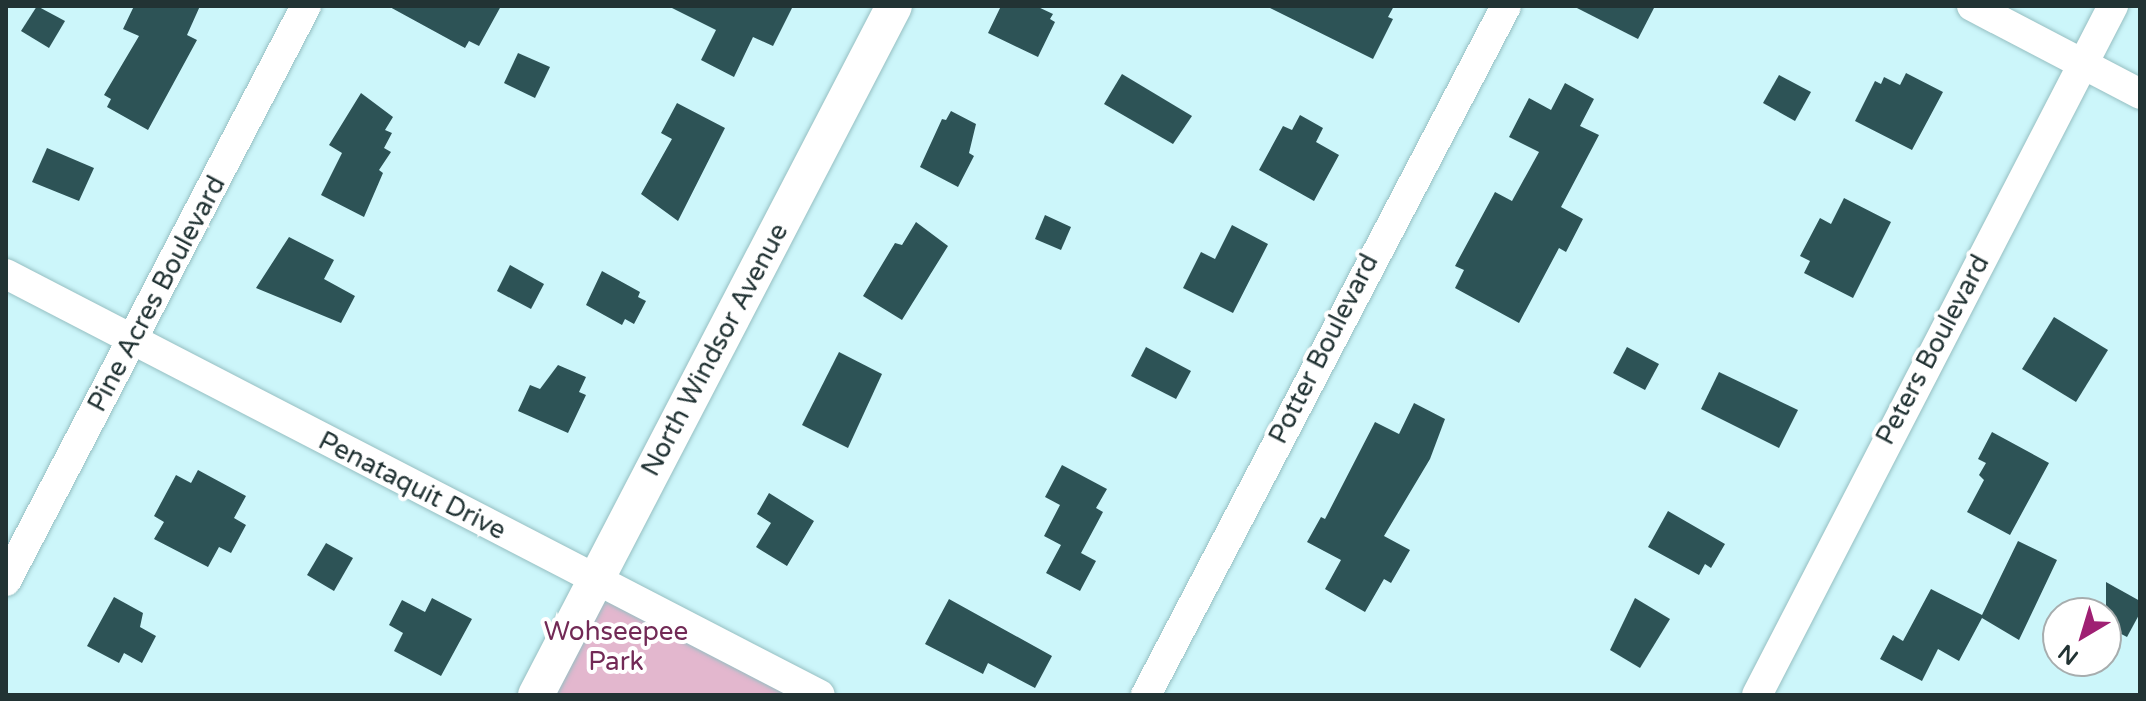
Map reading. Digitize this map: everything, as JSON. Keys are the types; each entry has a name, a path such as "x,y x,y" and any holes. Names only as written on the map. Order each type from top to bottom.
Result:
{"street":[{"name":"Pine Acres Boulevard","path":"6,581 306,6"},
{"name":"North Windsor Avenue","path":"536,695 894,6"},
{"name":"Potter Boulevard","path":"1146,695 1506,6"},
{"path":"1972,6 2140,94"},
{"name":"Peters Boulevard","path":"1757,695 2113,6"},
{"name":"Penataquit Drive","path":"6,274 131,343 820,695"}],"green space":[{"name":"Wohseepee Park","path":"596,579 816,695 536,695"}],"building":[{"path":"37,6 65,21 49,48 21,31"},
{"path":"134,6 200,6 187,35 197,40 148,130 107,107 111,99 104,95 139,36 123,29"},
{"path":"388,6 501,6 479,46 469,41 465,48"},
{"path":"668,6 793,6 773,46 753,37 734,77 701,60 716,30"},
{"path":"1001,6 1036,6 1053,14 1050,19 1055,22 1038,57 988,33"},
{"path":"1266,6 1394,6 1388,17 1393,19 1373,59"},
{"path":"1573,6 1655,6 1638,39"},
{"path":"518,53 550,67 535,98 504,83"},
{"path":"1906,73 1943,92 1912,150 1855,121 1875,81 1881,84 1884,77 1900,85"},
{"path":"1122,74 1192,116 1173,144 1104,104"},
{"path":"1779,75 1811,92 1795,121 1763,103"},
{"path":"1565,83 1594,99 1580,126 1599,135 1561,207 1583,219 1566,252 1559,248 1519,323 1455,288 1464,270 1455,266 1495,192 1512,201 1539,152 1509,137 1529,98 1551,110"},
{"path":"361,93 393,117 385,130 392,133 384,148 391,152 379,170 383,173 364,217 321,195 342,153 329,145"},
{"path":"677,103 725,128 678,221 641,194 672,139 661,133"},
{"path":"951,111 976,124 969,153 974,156 958,187 920,167 942,119 946,120"},
{"path":"1300,115 1323,128 1316,142 1339,155 1314,201 1259,170 1283,126 1292,130"},
{"path":"47,148 94,168 79,201 32,182"},
{"path":"1844,198 1891,222 1853,298 1804,273 1810,261 1800,256 1820,218 1831,224"},
{"path":"1045,215 1071,227 1061,250 1035,239"},
{"path":"916,222 948,246 902,320 863,296 895,243 902,245"},
{"path":"1232,225 1268,244 1233,313 1183,288 1201,252 1215,259"},
{"path":"289,237 334,260 324,279 355,296 341,323 256,288"},
{"path":"510,265 544,284 531,309 497,291"},
{"path":"602,271 640,292 638,297 646,301 634,324 625,319 622,325 586,305"},
{"path":"2054,317 2108,350 2076,402 2022,369"},
{"path":"1146,347 1191,371 1176,399 1131,376"},
{"path":"1627,347 1659,364 1645,390 1613,373"},
{"path":"839,352 882,374 848,448 802,425"},
{"path":"558,365 586,377 579,392 586,395 568,433 518,411 530,385 540,389"},
{"path":"1719,372 1798,410 1779,448 1701,409"},
{"path":"1414,403 1445,419 1430,459 1384,536 1410,550 1391,583 1384,579 1365,612 1325,589 1341,560 1307,542 1321,517 1325,519 1375,422 1399,434"},
{"path":"1992,432 2049,463 2010,535 1967,512 1984,480 1979,475 1986,463 1978,459"},
{"path":"1062,465 1107,489 1096,508 1103,512 1081,553 1096,561 1080,591 1046,573 1061,545 1044,536 1060,505 1045,497"},
{"path":"198,470 246,496 234,518 246,525 231,553 219,547 208,567 154,539 164,522 154,516 176,475 191,483"},
{"path":"769,493 814,521 787,566 756,547 771,523 757,514"},
{"path":"1668,511 1725,544 1711,568 1705,564 1699,575 1648,547"},
{"path":"2018,541 2057,560 2019,640 1982,618 1959,661 1938,649 1922,681 1880,659 1893,635 1903,641 1931,589 1982,615"},
{"path":"326,543 353,558 334,591 307,575"},
{"path":"2106,582 2140,601 2140,613 2127,637 2122,634 2122,597 2106,597"},
{"path":"114,597 143,613 140,627 156,636 142,663 124,653 119,663 87,646"},
{"path":"432,598 472,619 441,676 394,651 403,633 389,625 402,600 425,612"},
{"path":"1635,598 1670,619 1640,668 1610,650"},
{"path":"949,599 1052,656 1035,688 988,663 983,674 925,644"}]}
